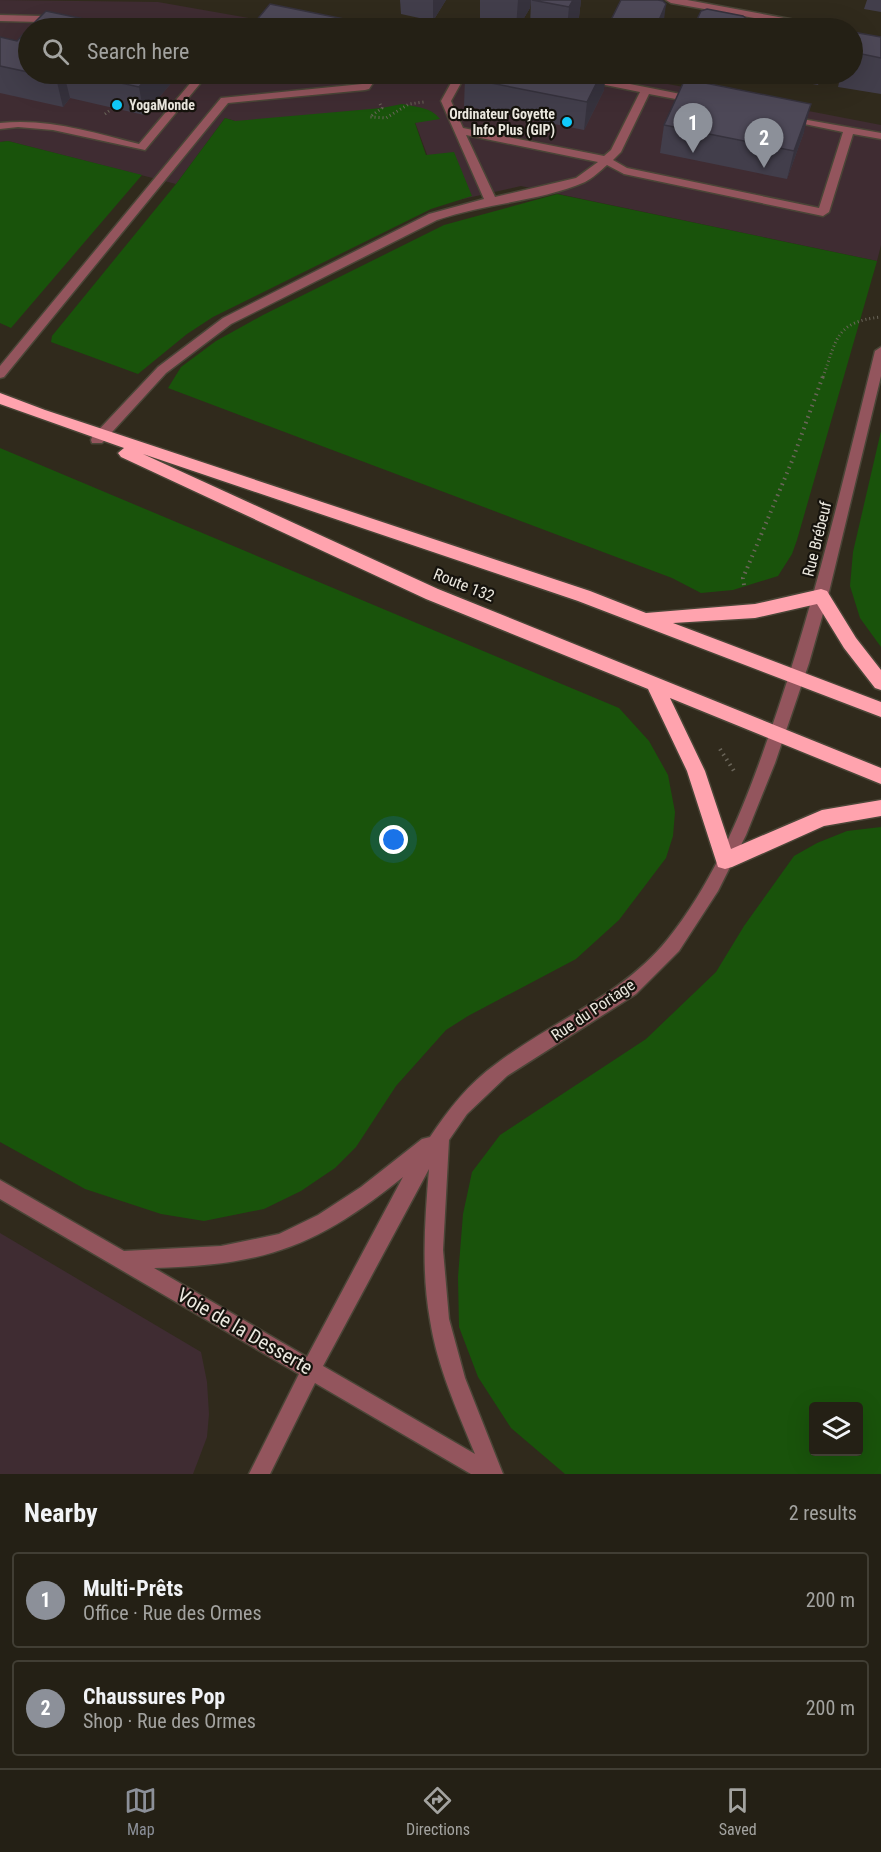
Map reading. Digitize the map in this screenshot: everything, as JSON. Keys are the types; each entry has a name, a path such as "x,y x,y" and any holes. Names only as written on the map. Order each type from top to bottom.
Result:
{"highway":[{"name":"Route 132","path":"0,398 100,437 645,618 881,710"},
{"name":"Route 132","path":"100,437 432,594 881,776"},
{"path":"645,618 755,611 821,596 850,643 881,683"},
{"path":"654,683 696,771 725,861 822,818 881,808"}],"street":[{"path":"671,0 768,18"},
{"path":"0,18 18,18"},
{"path":"0,126 20,123 42,124 141,148 195,84"},
{"path":"0,374 184,153 225,100 365,87 367,84"},
{"path":"455,84 446,100 491,201"},
{"path":"616,84 714,103"},
{"path":"100,437 162,370 227,321 433,217 451,210 583,179 616,152 646,90"},
{"path":"781,117 881,136"},
{"path":"459,130 606,160 624,171 823,212 849,130"},
{"name":"Rue Brébeuf","path":"778,733 821,596 881,351"},
{"name":"Rue du Portage","path":"259,1474 414,1174 440,1136 461,1108 501,1070 612,1000 646,973 686,928 725,861 778,733"},
{"path":"440,1136 434,1224 439,1321 455,1379 491,1474"},
{"name":"Rue du Portage","path":"122,1260 233,1253 281,1242 320,1225 349,1208 440,1136"},
{"name":"Voie de la Desserte","path":"0,1189 491,1474"}],"path":[{"path":"365,87 375,92 382,108 370,117 375,120 387,119 411,104 446,100"},
{"path":"108,107 113,108"},
{"path":"745,586 743,578 792,461 838,336 842,330 857,321 881,317"},
{"path":"717,745 752,799"}],"shaded area":[{"path":"0,0 158,2 248,18 18,18 18,84 668,84 881,125 881,245 877,261 521,186 445,203 415,122 235,121 225,118 176,184 8,141 0,142"},
{"path":"0,1233 201,1352 207,1382 209,1414 207,1437 193,1474 0,1474"}],"green space":[{"path":"402,104 428,110 440,119 415,123 426,155 454,152 472,196 431,209 213,317 187,334 138,374 51,342 52,336 176,184 225,118 235,121 382,108"},
{"path":"8,141 142,175 11,328 0,323 0,142"},
{"path":"557,194 877,261 797,540 792,554 778,576 733,590 701,593 672,578 168,388 181,367 216,341 263,315 444,225"},
{"path":"881,431 881,647 860,618 850,586 853,552"},
{"path":"0,448 619,708 649,741 668,775 675,812 673,836 666,858 619,920 576,959 446,1030 396,1086 356,1147 335,1168 301,1191 264,1209 204,1221 161,1214 85,1189 0,1142"},
{"path":"881,827 881,1474 565,1474 511,1428 478,1377 459,1327 458,1277 463,1214 472,1172 500,1135 646,1039 716,972 744,926 794,856 817,843 847,831"}],"building":[{"path":"532,0 573,0 569,7"},
{"path":"621,0 658,0 666,4 660,18 612,18"},
{"path":"270,4 339,18 258,18"},
{"path":"707,9 746,18 698,18 701,11"},
{"path":"46,11 79,18 39,18"},
{"path":"863,34 881,37 881,58 863,54"},
{"path":"0,37 17,41 18,70 0,66"},
{"path":"125,84 142,84 139,87"},
{"path":"496,84 596,84 587,102"},
{"path":"683,84 710,84 811,104 794,151 664,125"}],"place":[{"name":"YogaMonde","path":"117,105"},
{"name":"Ordinateur Goyette Info Plus (GIP)","path":"567,122"},
{"name":"Multi-Prêts","path":"693,153"},
{"name":"Chaussures Pop","path":"764,168"}]}
